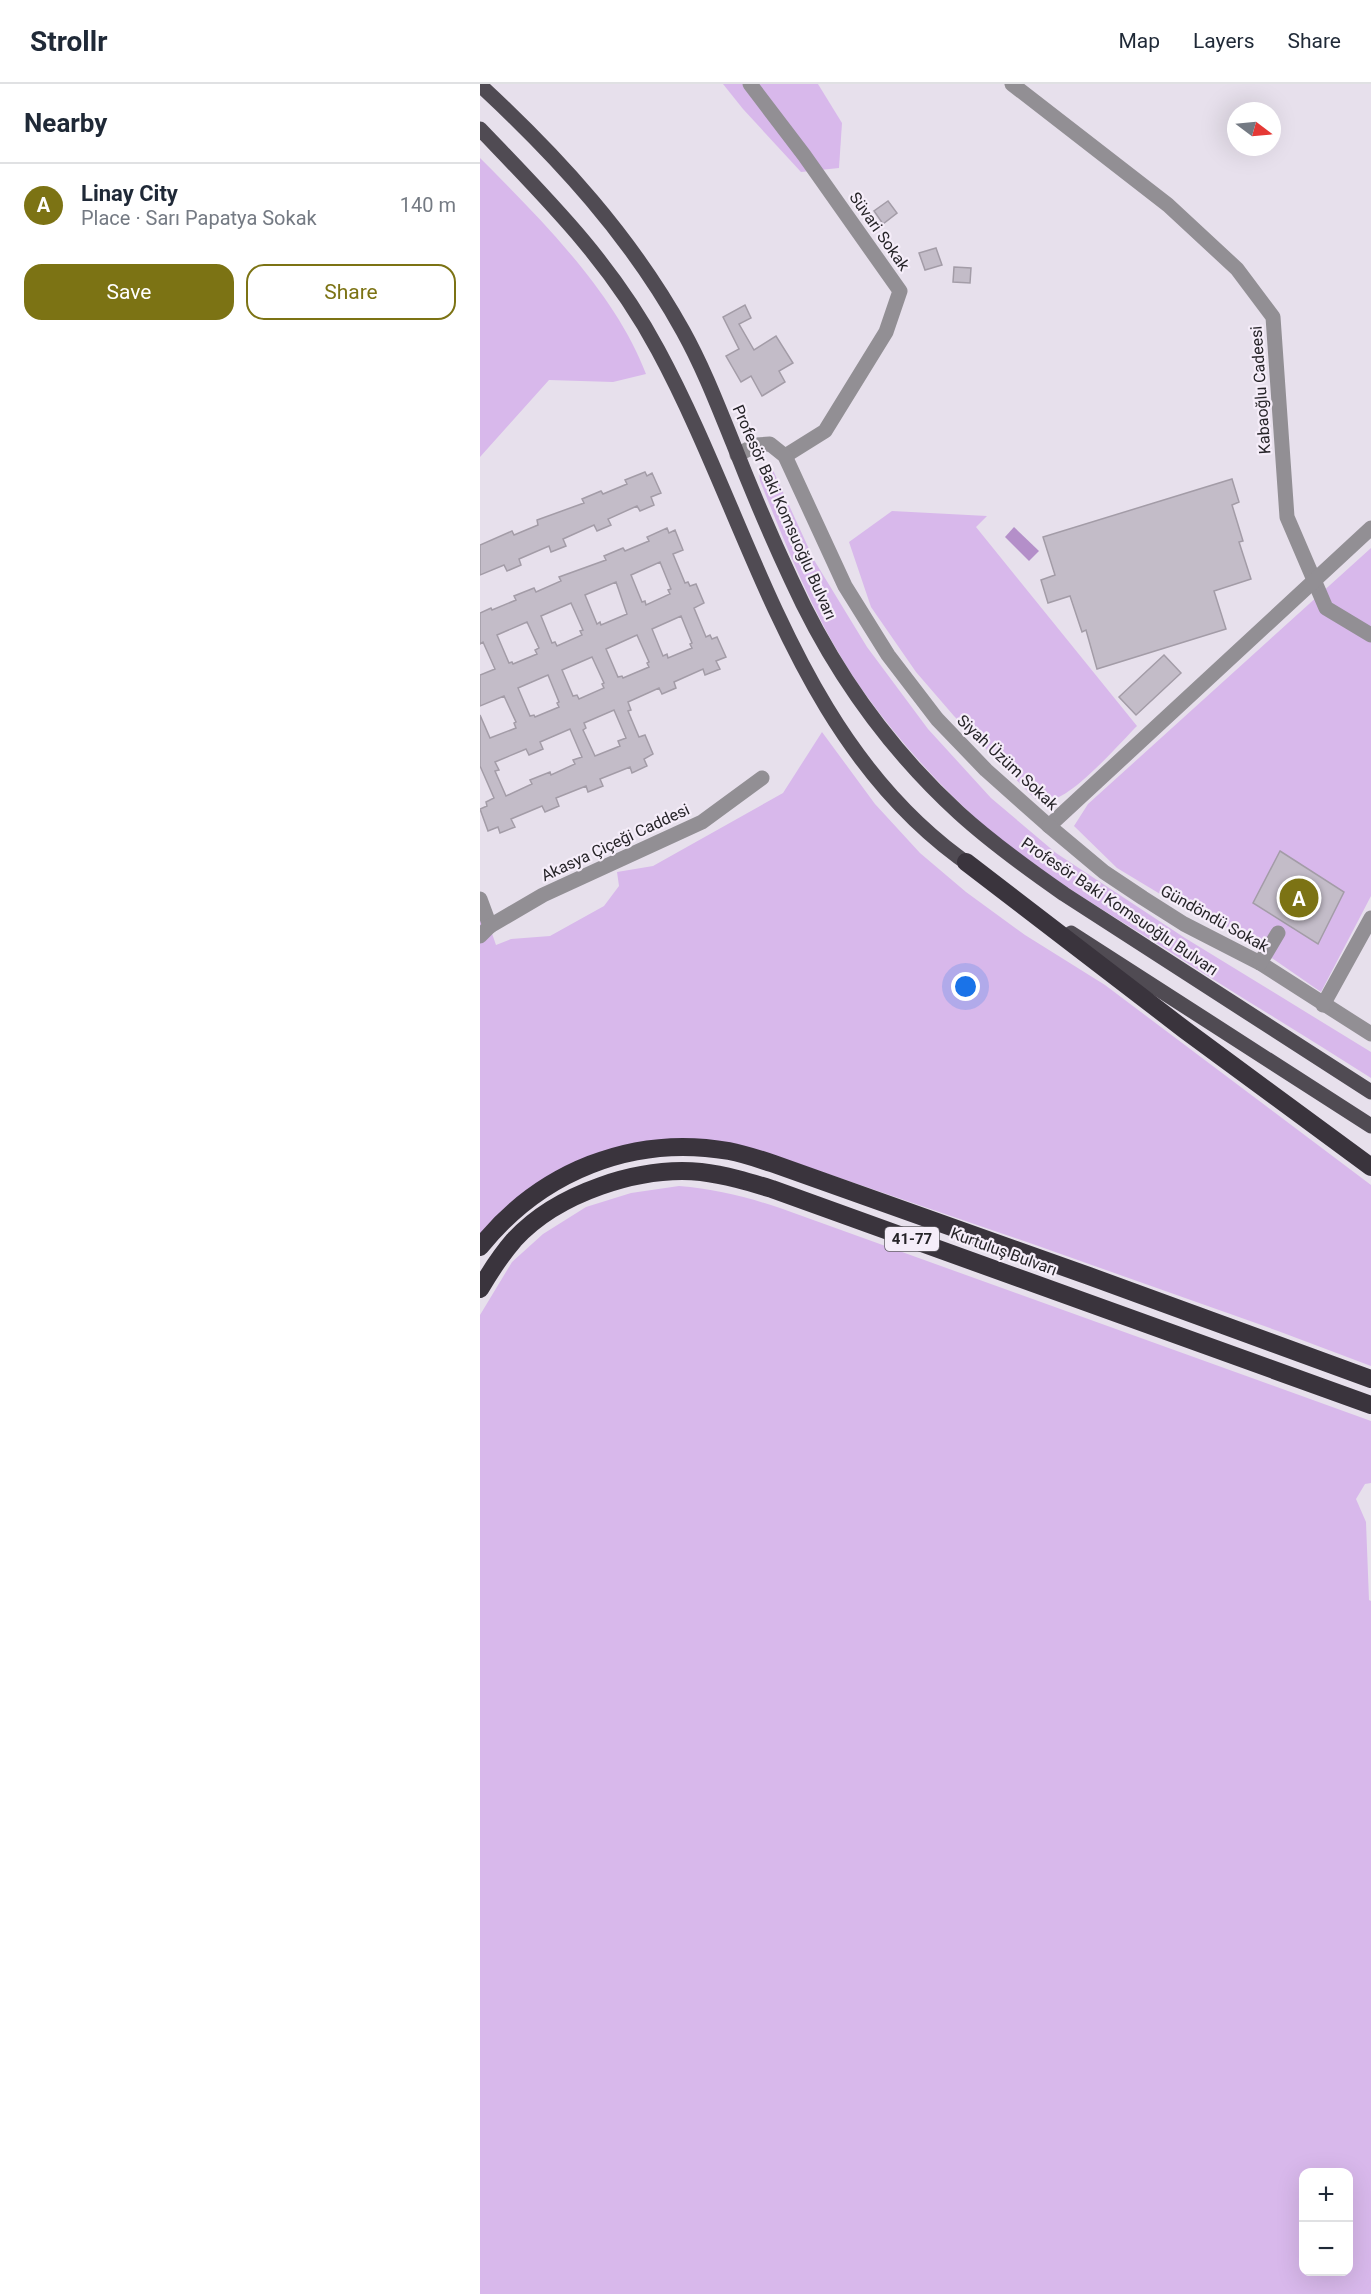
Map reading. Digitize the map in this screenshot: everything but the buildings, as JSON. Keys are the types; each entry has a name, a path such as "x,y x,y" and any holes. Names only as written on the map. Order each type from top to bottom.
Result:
{"highway":[{"path":"966,862 1185,1030 1371,1167"},
{"name":"Kurtuluş Bulvarı","path":"480,1247 517,1208 565,1174 622,1154 656,1149 709,1148 731,1151 777,1165 1089,1276 1371,1379"},
{"name":"Kurtuluş Bulvarı","path":"480,1289 515,1239 546,1214 580,1195 618,1181 644,1175 682,1171 700,1172 726,1176 772,1189 1371,1405"}],"main road":[{"name":"Profesör Baki Komsuoğlu Bulvarı","path":"480,85 517,119 566,171 636,255 684,333 704,373 791,580 826,648 876,723 925,779 959,813 991,840 1064,894 1371,1092"},
{"path":"480,129 567,220 633,305 682,397 771,602 823,704 877,777 904,808 939,842 966,862 1071,933 1371,1126"}],"street":[{"name":"Süvari Sokak","path":"750,84 804,155 900,291 886,332 825,431 785,456"},
{"name":"Kabaoğlu Cadeesi","path":"1012,84 1168,205 1237,269 1273,317 1287,517 1326,608 1371,635"},
{"path":"738,454 756,445 770,444 785,456"},
{"name":"Siyah Üzüm Sokak","path":"785,456 845,586 888,655 937,719 986,770 1049,825 1371,528"},
{"name":"Akasya Çiçeği Caddesi","path":"485,931 543,896 702,822 762,778"},
{"name":"Gündöndü Sokak","path":"1049,825 1104,872 1143,898 1184,924 1260,963 1371,1034"},
{"path":"480,899 485,931"},
{"path":"1323,1005 1371,918"},
{"path":"1260,963 1278,933"}],"shaded area":[{"path":"723,84 818,84 842,123 839,168 801,172"},
{"path":"480,158 551,232 596,286 633,344 646,374 613,382 549,380 480,457"},
{"path":"763,466 772,468 814,560 867,647 928,729 991,798 1056,853 1185,938 1371,1052 1371,1078 1047,873 1002,841 950,793 920,762 879,712 834,645 807,591 760,481 759,471"},
{"path":"892,511 987,516 976,527 1137,726 1095,770 1069,791 1047,801 1034,798 954,716 916,672 871,607 849,542"},
{"path":"1014,527 1039,551 1029,561 1005,537"},
{"path":"1371,548 1371,896 1321,992 1230,929 1180,906 1117,868 1074,826 1088,804"},
{"path":"822,732 875,804 920,853 966,892 1025,935 1105,985 1371,1185 1371,1366 1027,1242 758,1150 676,1140 510,1203 480,1234 480,899 496,945 511,939 550,936 604,906 619,886 617,872 653,866 783,793"},
{"path":"679,1186 743,1197 768,1204 1371,1421 1371,1483 1365,1484 1356,1499 1366,1522 1369,1600 1371,1601 1371,2294 480,2294 480,1315 512,1262 543,1234 586,1207 631,1193"}],"place":[{"name":"Linay City","path":"1299,898"}]}
